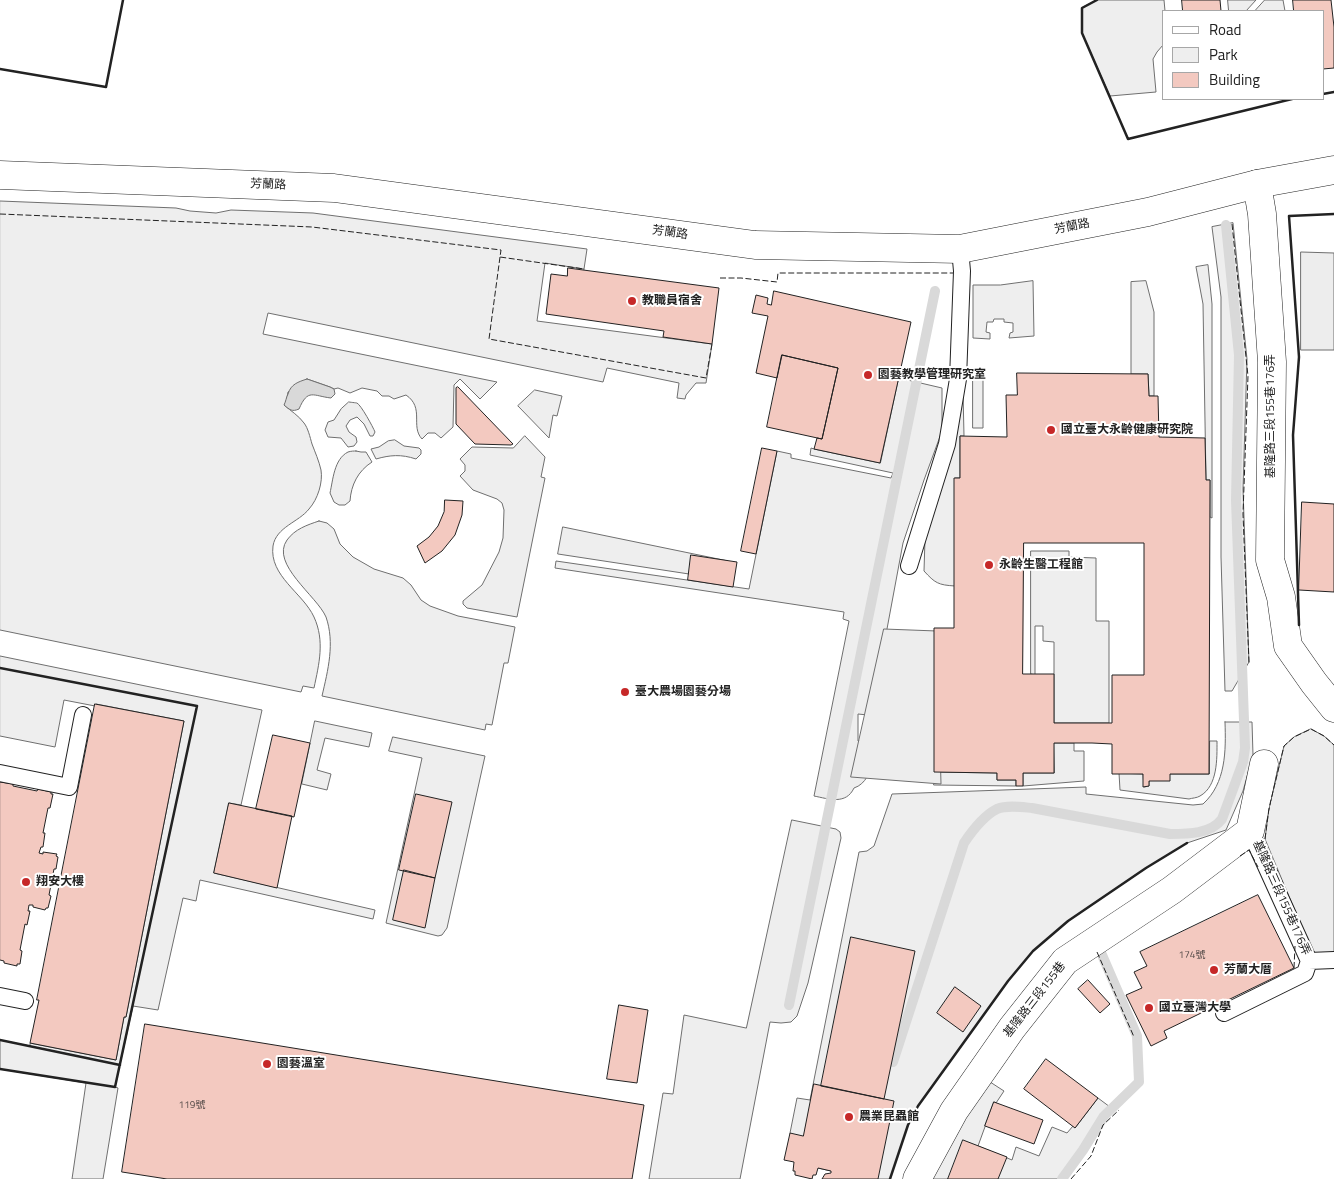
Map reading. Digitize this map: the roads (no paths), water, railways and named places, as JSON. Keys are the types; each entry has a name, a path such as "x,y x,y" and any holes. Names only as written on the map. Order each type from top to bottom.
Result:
{"street":[{"name":"芳蘭路","path":"0,175 334,188 755,245 960,249 1148,212 1257,184 1334,170"},
{"name":"基隆路三段155巷176弄","path":"1257,184 1262,214 1272,362 1270,560 1281,597 1288,646 1334,708"},
{"name":"基隆路三段155巷176弄","path":"1250,831 1264,764"},
{"name":"基隆路三段155巷","path":"917,1179 954,1111 1012,1028 1065,961 1172,890 1250,831"}],"lane":[{"path":"909,566 947,444 958,379 962,271 960,249"},
{"path":"0,773 69,787 83,716"},
{"name":"基隆路三段155巷176弄","path":"1224,1013 1305,973 1309,961 1250,831"},
{"path":"1309,961 1334,960"},
{"path":"0,996 25,1001"}],"waterway":[{"path":"893,1062 964,843 978,824 992,812 1005,807 1032,808 1170,834 1199,832 1212,828 1222,819 1243,762 1245,748 1236,500 1239,355 1226,225"},
{"path":"789,1005 935,291"},
{"path":"1062,1179 1104,1116 1139,1082 1137,1036 1099,948"}],"place":[{"name":"教職員宿舍","path":"632,301"},
{"name":"園藝教學管理研究室","path":"868,375"},
{"name":"國立臺大永齡健康研究院","path":"1051,430"},
{"name":"永齡生醫工程館","path":"989,565"},
{"name":"臺大農場園藝分場","path":"625,692"},
{"name":"翔安大樓","path":"26,882"},
{"name":"芳蘭大厝","path":"1214,970"},
{"name":"國立臺灣大學","path":"1149,1008"},
{"name":"園藝溫室","path":"267,1064"},
{"name":"農業昆蟲館","path":"849,1117"}]}
